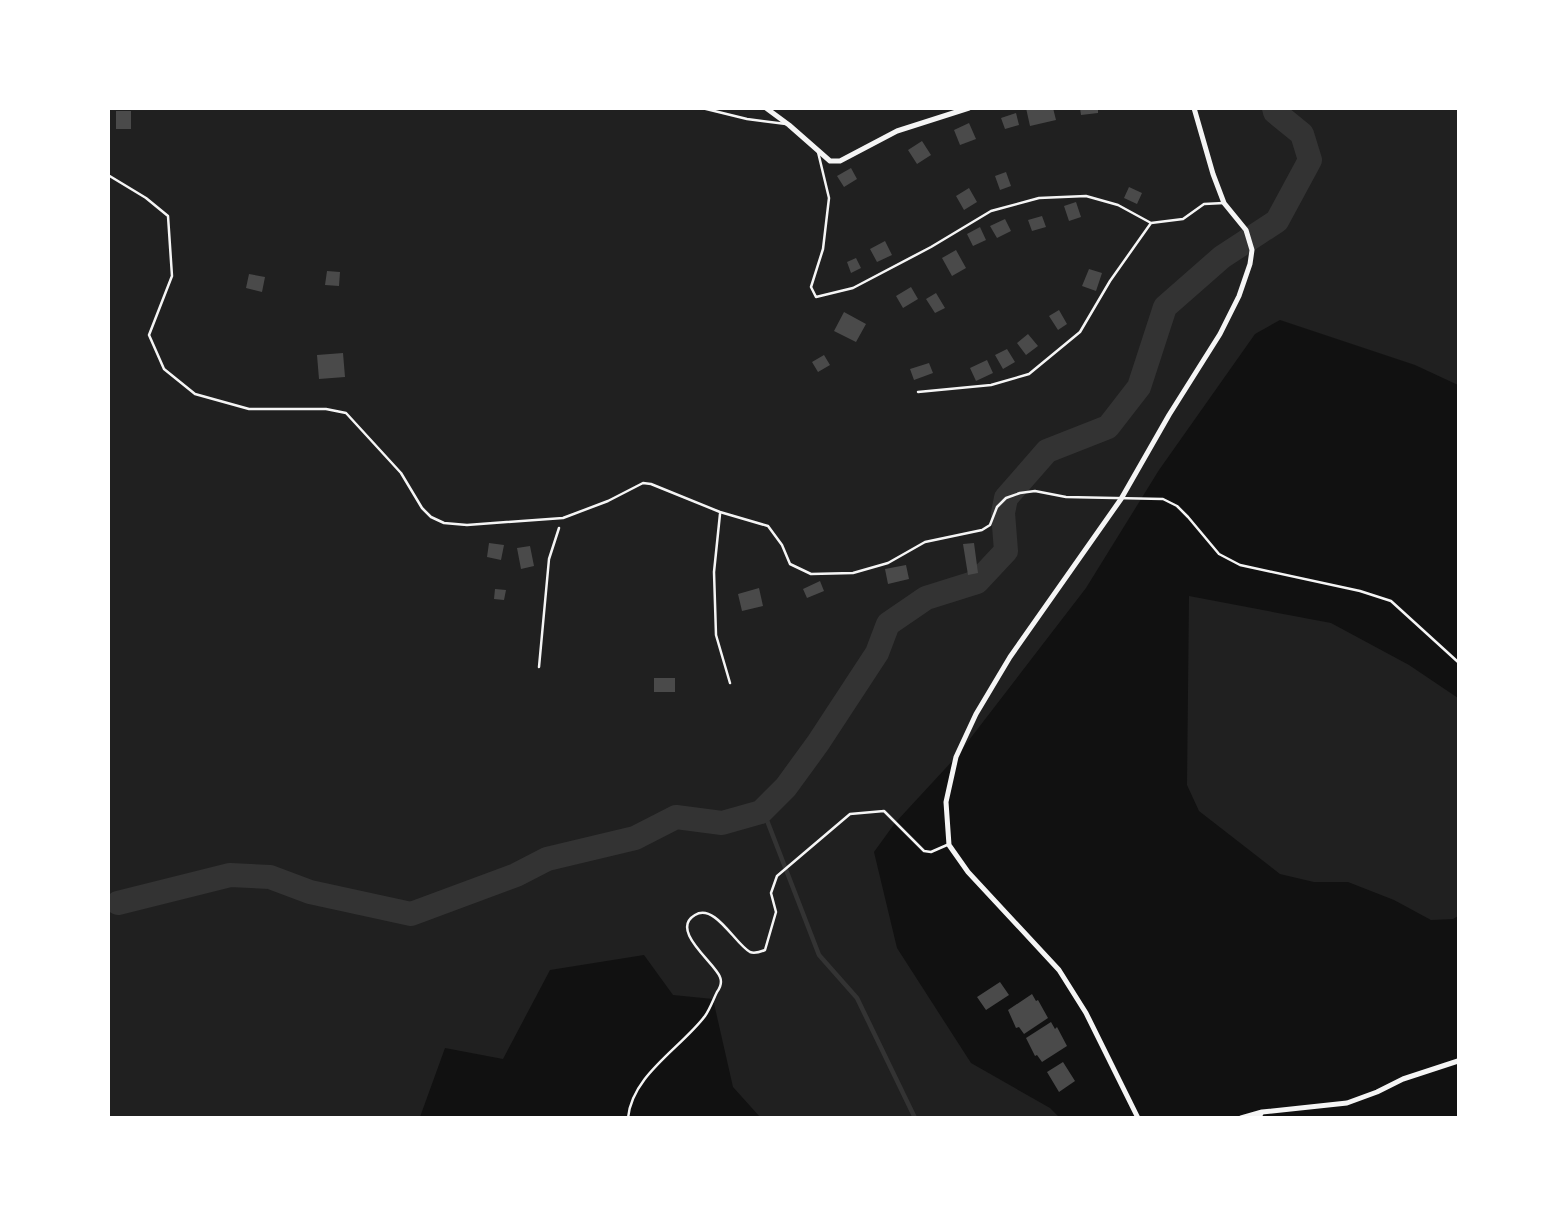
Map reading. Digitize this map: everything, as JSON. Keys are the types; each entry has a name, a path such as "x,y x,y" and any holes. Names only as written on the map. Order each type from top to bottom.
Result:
{"street":[{"path":"766,108 830,161 840,161 897,131 969,108"},
{"path":"1138,1118 1086,1013 1059,970 968,872 949,845 946,802 957,757 976,714 1010,657 1121,499 1220,334 1239,296 1252,250 1246,230 1224,203 1194,108"},
{"path":"1241,1118 1347,1103 1403,1079 1458,1061"}],"lane":[{"path":"702,108 747,119 789,125"},
{"path":"817,149 829,198 823,249 811,287 816,296 853,288 991,211 1038,198 1086,195 1118,205 1152,223 1183,219 1204,204 1224,203"},
{"path":"108,175 146,198 168,216 173,276 149,335 164,369 195,394 249,409 326,409 346,413 401,473 430,517 444,523 467,525 563,518 608,501 643,483 651,484 720,512 768,526 782,545 790,564 811,574 832,574 853,573 888,563 925,542 982,530 990,525 997,507 1006,498 1020,493 1035,491 1066,497 1163,499 1177,506 1219,555 1240,565 1360,591 1391,601 1458,662"},
{"path":"918,392 991,385 1028,374 1080,332 1110,281 1152,223"},
{"path":"720,512 714,572 716,635 730,683"},
{"path":"628,1118 629,1108 644,1080 706,1015 720,986 720,976 691,939 687,927 691,918 698,913 707,913 749,951 758,953 765,950 776,912 771,893 777,876 850,814 884,811 924,851 931,852 949,845"}],"path":[{"path":"539,667 549,559 563,518"}],"shaded area":[{"path":"108,109 1458,109 1458,385 1415,365 1280,320 1255,334 1159,470 1086,588 956,757 895,823 874,852 897,948 971,1063 1050,1108 1059,1117 760,1117 733,1087 713,999 673,995 644,955 550,970 503,1059 445,1048 420,1117 109,1117"},
{"path":"1189,596 1331,623 1409,665 1458,698 1458,916 1453,919 1431,920 1394,900 1348,882 1314,882 1280,874 1199,811 1187,785"}],"building":[{"path":"1026,108 1053,108 1056,120 1030,126"},
{"path":"1080,108 1098,108 1098,113 1081,115"},
{"path":"116,111 131,111 131,129 116,129"},
{"path":"1016,113 1019,125 1005,129 1001,118"},
{"path":"969,123 976,139 960,145 954,130"},
{"path":"922,141 931,155 917,164 908,150"},
{"path":"851,168 857,179 844,187 837,176"},
{"path":"1006,172 1011,186 1000,190 995,176"},
{"path":"1129,187 1142,193 1137,204 1124,198"},
{"path":"969,188 977,202 964,210 956,196"},
{"path":"1076,202 1081,217 1069,221 1064,206"},
{"path":"1042,216 1046,227 1032,231 1028,220"},
{"path":"1005,219 1011,231 997,238 990,226"},
{"path":"980,227 986,240 973,246 967,234"},
{"path":"885,241 892,255 877,262 870,249"},
{"path":"956,250 966,268 952,276 942,258"},
{"path":"856,258 861,268 851,273 847,262"},
{"path":"1089,269 1102,273 1096,291 1082,286"},
{"path":"327,271 340,272 339,286 325,285"},
{"path":"249,274 265,277 262,292 246,288"},
{"path":"911,287 918,299 903,308 896,296"},
{"path":"936,293 945,308 935,313 926,299"},
{"path":"1059,310 1067,324 1058,330 1049,316"},
{"path":"844,312 866,324 856,342 834,331"},
{"path":"1028,334 1038,346 1026,355 1017,343"},
{"path":"1007,349 1015,362 1003,369 995,355"},
{"path":"343,353 345,377 319,379 317,355"},
{"path":"824,355 830,365 818,372 812,362"},
{"path":"987,360 993,373 976,381 970,368"},
{"path":"929,363 933,373 914,380 910,369"},
{"path":"489,543 504,545 501,560 487,557"},
{"path":"974,543 978,573 968,575 963,544"},
{"path":"530,546 534,566 521,569 517,548"},
{"path":"906,565 909,579 888,584 885,569"},
{"path":"820,581 824,591 807,598 803,589"},
{"path":"759,588 763,606 742,611 738,594"},
{"path":"495,589 506,590 504,600 494,599"},
{"path":"654,678 675,678 675,692 654,692"},
{"path":"1000,982 1009,995 986,1010 977,997"},
{"path":"1032,994 1048,1018 1024,1034 1019,1027 1016,1028 1008,1010"},
{"path":"1051,1022 1055,1029 1057,1027 1067,1046 1042,1062 1035,1056 1026,1038"},
{"path":"1063,1062 1075,1081 1059,1092 1047,1072"}],"waterway":[{"path":"118,903 230,875 270,877 310,892 411,914 516,875 547,859 635,838 676,817 722,823 761,812 786,787 818,743 877,653 888,624 926,598 977,582 1006,551 1003,513 1006,498 1047,451 1108,427 1139,387 1165,307 1222,257 1277,221 1310,160 1302,134 1275,112 1274,108"},
{"path":"763,810 819,955 857,998 915,1118"},
{"path":"108,907 118,903"}]}
